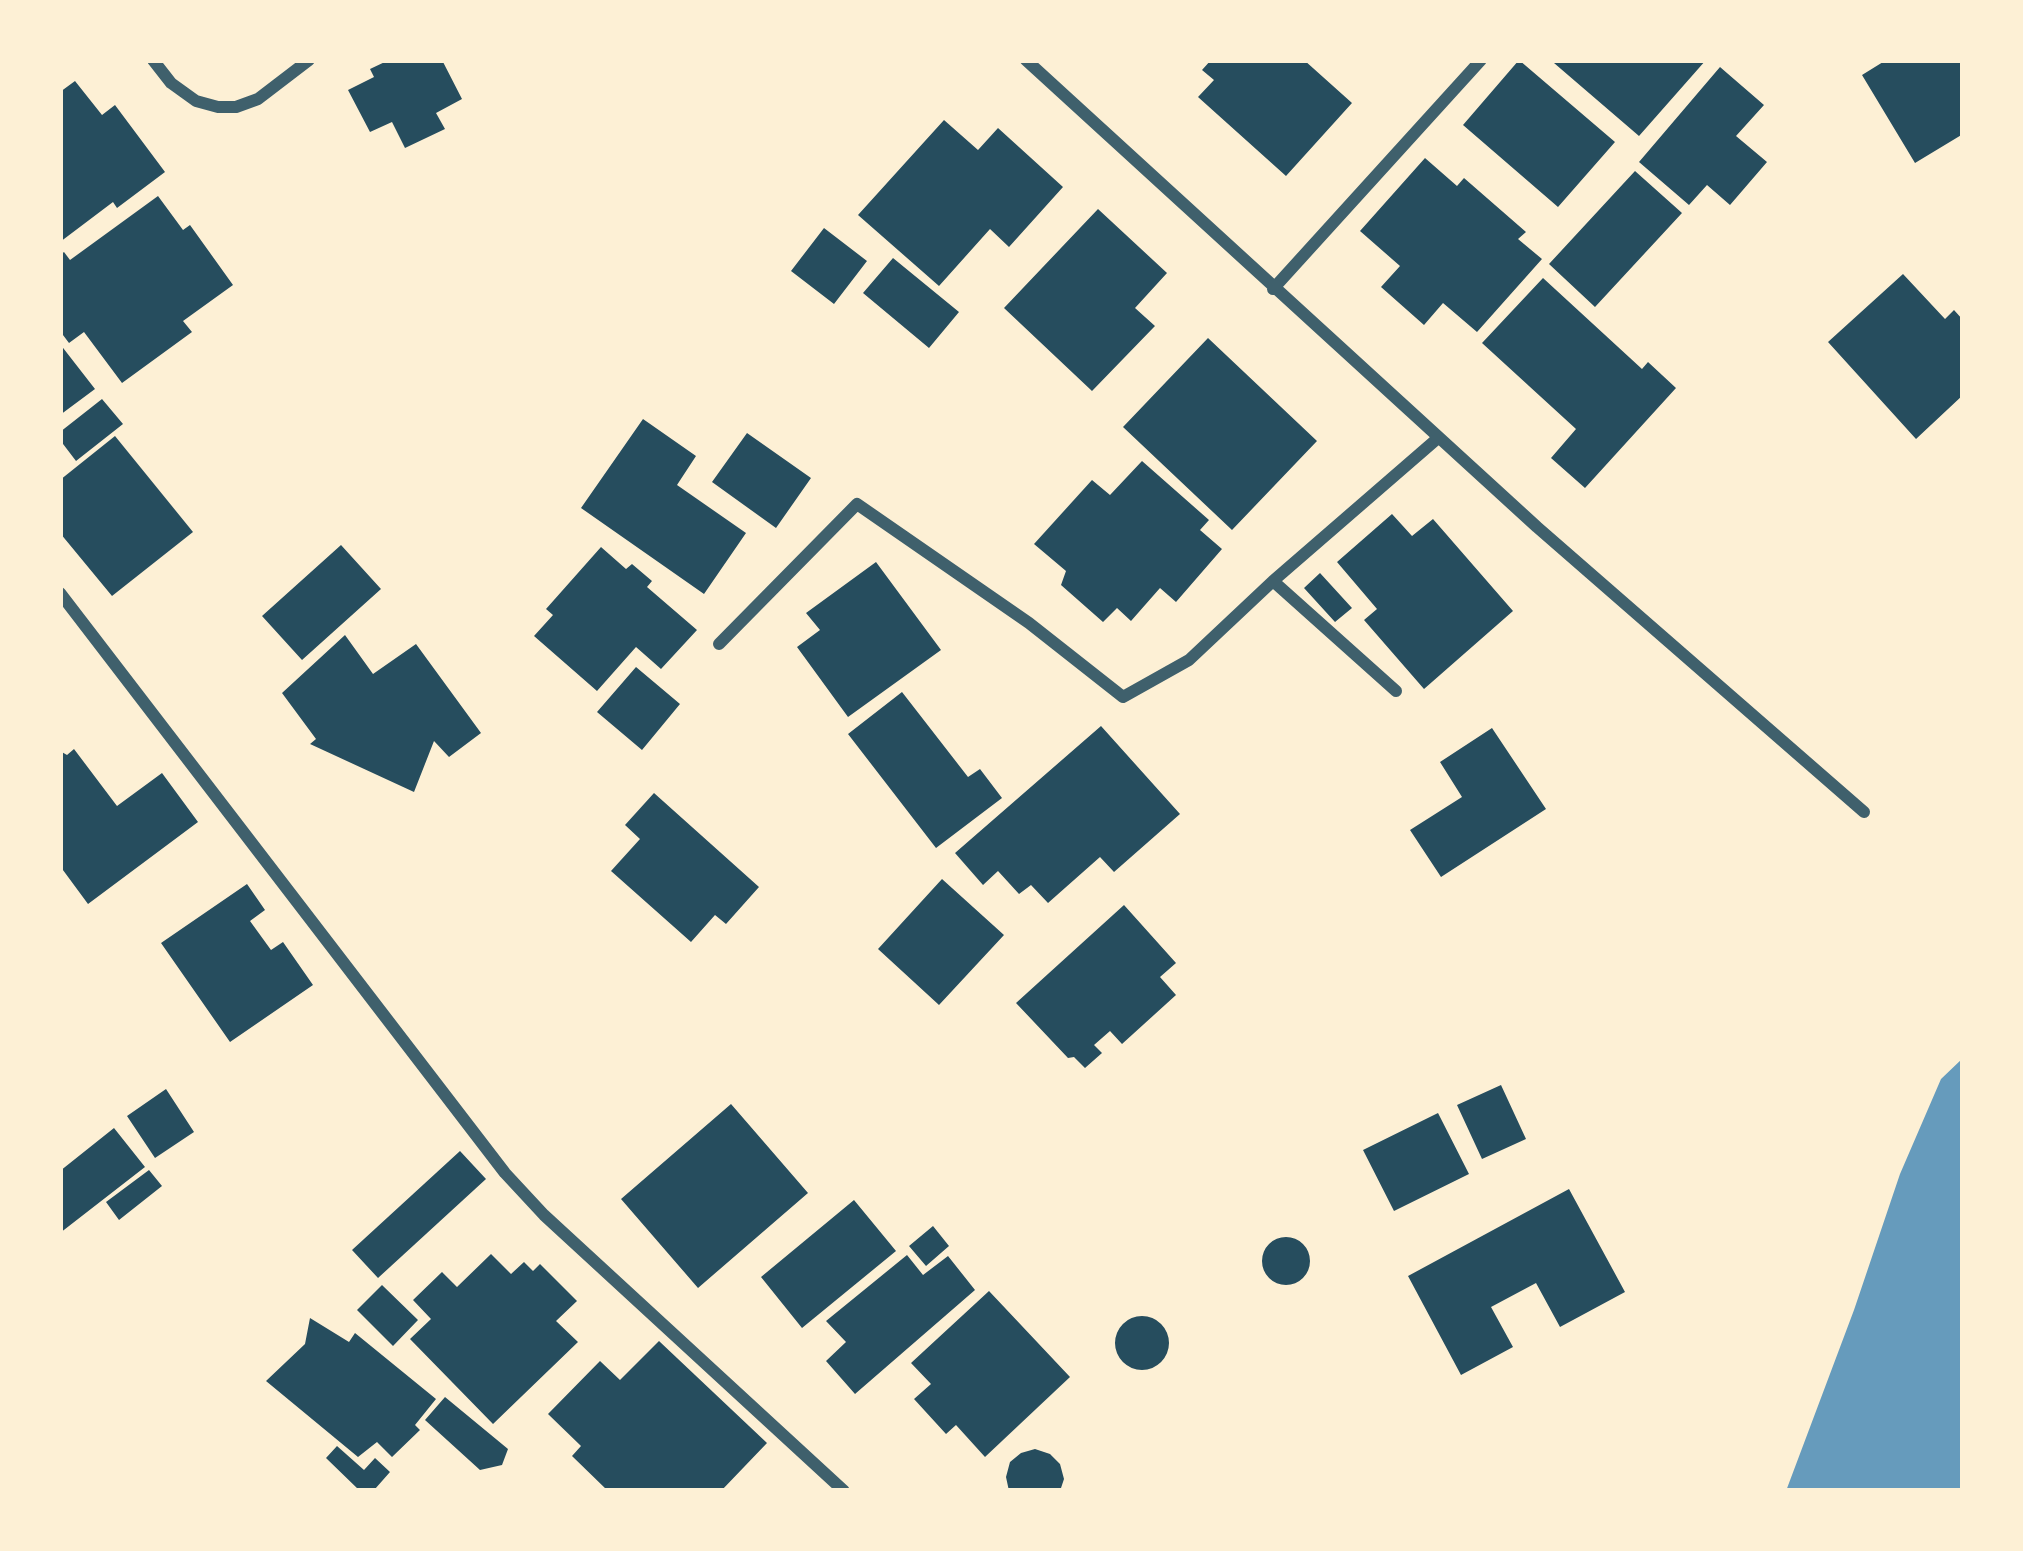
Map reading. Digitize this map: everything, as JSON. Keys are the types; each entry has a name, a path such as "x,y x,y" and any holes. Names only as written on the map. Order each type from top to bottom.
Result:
{"street":[{"path":"153,60 171,83 196,101 236,107 259,99 309,60"},
{"path":"1026,60 1438,438 1864,812"},
{"path":"1273,289 1481,60"},
{"path":"718,644 857,504 1029,623 1123,697 1189,660 1438,438"},
{"path":"1273,581 1396,691"},
{"path":"60,593 505,1173 544,1215 844,1491"}],"water":[{"path":"1963,1058 1963,1491 1786,1491 1900,1174 1941,1079"}],"building":[{"path":"389,60 442,60 462,99 436,113 445,129 405,148 392,122 370,132 348,90 374,77 370,69"},
{"path":"1211,60 1304,60 1352,103 1286,176 1198,97 1214,80 1202,70"},
{"path":"1519,60 1615,142 1558,207 1463,125"},
{"path":"1706,60 1639,136 1554,63"},
{"path":"1882,60 1963,60 1963,134 1915,163 1862,75"},
{"path":"1720,67 1764,105 1736,136 1767,162 1730,205 1707,185 1689,205 1639,162"},
{"path":"75,81 102,115 115,105 165,172 117,208 113,202 60,242 60,92"},
{"path":"944,120 978,150 998,128 1063,187 1009,247 990,229 939,286 858,215"},
{"path":"1425,158 1457,186 1464,178 1526,232 1518,239 1542,259 1477,332 1443,303 1424,325 1381,287 1400,266 1360,231"},
{"path":"1635,171 1682,213 1595,307 1549,264"},
{"path":"158,196 183,230 190,225 233,285 183,321 192,332 122,383 84,332 69,343 60,331 60,255 64,252 70,260"},
{"path":"1098,209 1167,273 1135,308 1155,326 1092,391 1004,308"},
{"path":"824,228 867,261 834,304 791,271"},
{"path":"893,258 959,312 929,348 863,293"},
{"path":"1903,274 1945,319 1954,310 1963,320 1963,395 1916,439 1828,342"},
{"path":"1543,278 1642,369 1648,362 1676,388 1585,488 1551,458 1576,429 1482,343"},
{"path":"1208,338 1317,441 1232,530 1123,427"},
{"path":"60,344 95,389 60,415"},
{"path":"102,399 123,424 76,461 60,440 60,432"},
{"path":"643,419 696,456 677,485 746,533 704,594 581,508"},
{"path":"747,433 811,478 776,528 712,482"},
{"path":"115,436 193,532 112,596 60,533 60,480"},
{"path":"1142,461 1209,520 1200,530 1222,549 1176,602 1160,588 1131,621 1117,608 1103,622 1061,585 1066,571 1034,544 1092,480 1110,495"},
{"path":"1392,514 1412,536 1433,519 1513,611 1424,689 1364,620 1377,609 1337,562"},
{"path":"341,545 381,589 302,660 262,616"},
{"path":"601,547 626,569 632,564 652,581 647,587 697,630 661,669 636,647 597,691 534,636 553,615 546,609"},
{"path":"876,562 941,650 848,717 797,647 820,630 806,613"},
{"path":"1320,573 1352,608 1335,622 1304,588"},
{"path":"345,635 373,674 416,644 481,733 449,757 434,741 414,792 310,744 316,739 282,693"},
{"path":"636,667 680,704 642,750 597,712"},
{"path":"902,692 968,777 980,769 1002,798 936,848 848,734"},
{"path":"1101,726 1180,814 1114,872 1100,857 1048,903 1031,885 1019,894 998,871 983,885 955,853"},
{"path":"1492,728 1546,809 1441,877 1410,830 1462,797 1440,762"},
{"path":"74,749 117,806 162,773 198,822 88,904 60,866 60,751 67,755"},
{"path":"654,793 759,887 726,924 715,915 691,942 611,871 640,839 625,825"},
{"path":"942,879 1004,935 939,1005 878,949"},
{"path":"247,884 265,910 250,921 271,950 283,942 313,985 230,1042 161,943"},
{"path":"1124,905 1176,963 1160,977 1176,995 1122,1044 1110,1031 1094,1045 1102,1053 1085,1068 1074,1057 1068,1058 1016,1003"},
{"path":"1501,1085 1526,1139 1482,1159 1457,1105"},
{"path":"166,1089 194,1132 155,1158 127,1116"},
{"path":"731,1104 808,1193 698,1288 621,1199"},
{"path":"1438,1113 1469,1174 1394,1211 1363,1150"},
{"path":"114,1128 145,1167 60,1233 60,1171"},
{"path":"460,1151 486,1179 378,1278 352,1250"},
{"path":"149,1170 162,1186 119,1220 106,1202"},
{"path":"1569,1189 1625,1292 1560,1327 1536,1283 1491,1307 1513,1347 1461,1375 1408,1276"},
{"path":"854,1200 896,1251 802,1328 761,1277"},
{"path":"933,1226 949,1246 926,1266 909,1246"},
{"path":"1286,1237 1303,1244 1310,1261 1303,1278 1286,1285 1269,1278 1262,1261 1269,1244"},
{"path":"491,1254 511,1274 524,1262 533,1271 540,1264 577,1301 556,1321 578,1342 493,1424 410,1339 431,1319 413,1300 442,1272 457,1287"},
{"path":"907,1255 923,1275 948,1256 975,1290 855,1394 826,1361 846,1342 826,1321"},
{"path":"382,1285 418,1320 393,1346 357,1310"},
{"path":"989,1291 1070,1377 985,1457 956,1425 946,1434 914,1399 931,1384 911,1363"},
{"path":"1142,1316 1161,1324 1169,1343 1161,1362 1142,1370 1123,1362 1115,1343 1123,1324"},
{"path":"310,1318 349,1342 355,1333 436,1399 415,1425 420,1430 392,1457 377,1442 358,1457 266,1381 305,1344"},
{"path":"659,1341 767,1443 721,1491 608,1491 572,1456 581,1446 548,1414 600,1361 620,1380"},
{"path":"445,1397 508,1449 502,1465 480,1470 425,1420"},
{"path":"337,1446 364,1470 375,1458 390,1472 375,1489 360,1491 326,1458"},
{"path":"1035,1449 1060,1464 1064,1479 1060,1491 1009,1491 1010,1462"}]}
